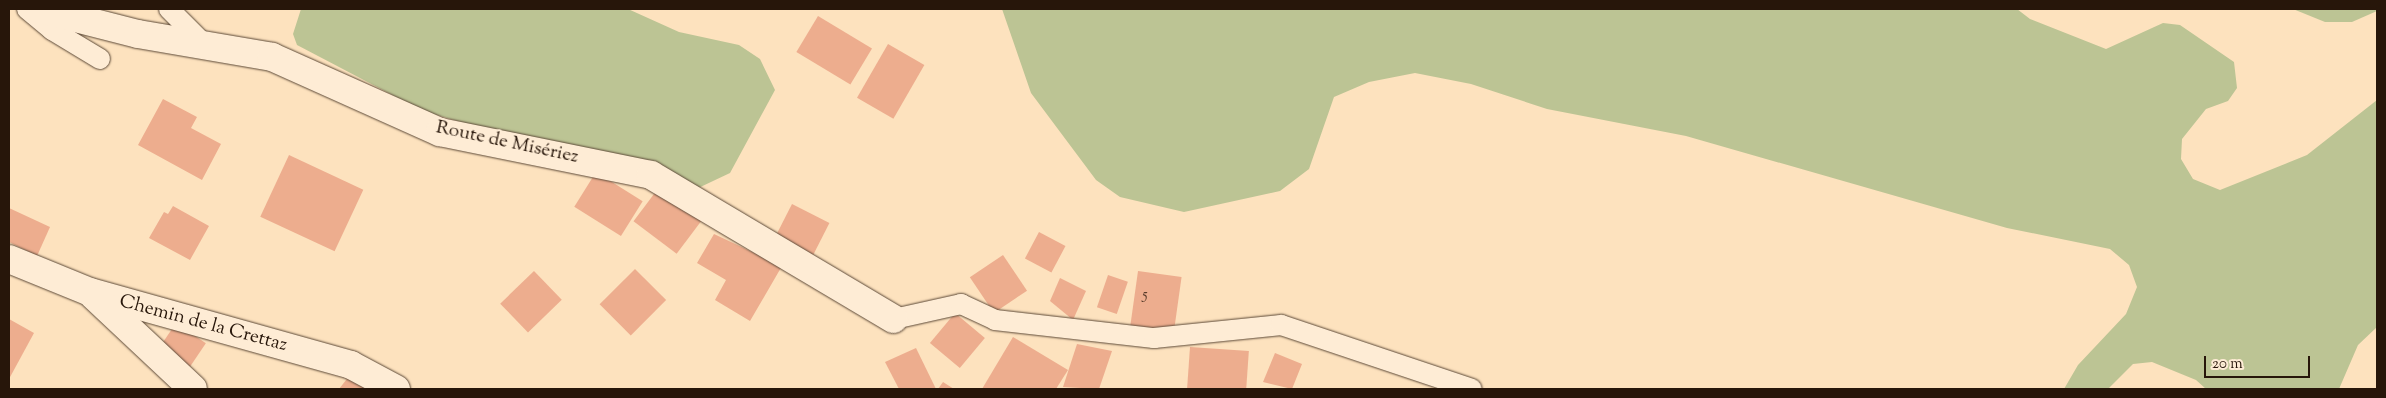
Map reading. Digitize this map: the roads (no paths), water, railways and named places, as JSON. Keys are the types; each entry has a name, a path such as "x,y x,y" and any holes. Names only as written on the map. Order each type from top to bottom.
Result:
{"street":[{"name":"Route de Misériez","path":"40,9 205,45 272,57 440,132 651,175 894,318"},
{"name":"Chemin de la Crettaz","path":"9,259 90,292 351,365 396,389"},
{"path":"90,292 192,389"}],"lane":[{"path":"27,9 52,30 100,59"},
{"path":"169,9 205,45"},
{"path":"894,318 961,304 995,320 1154,338 1281,325 1472,389"}]}
